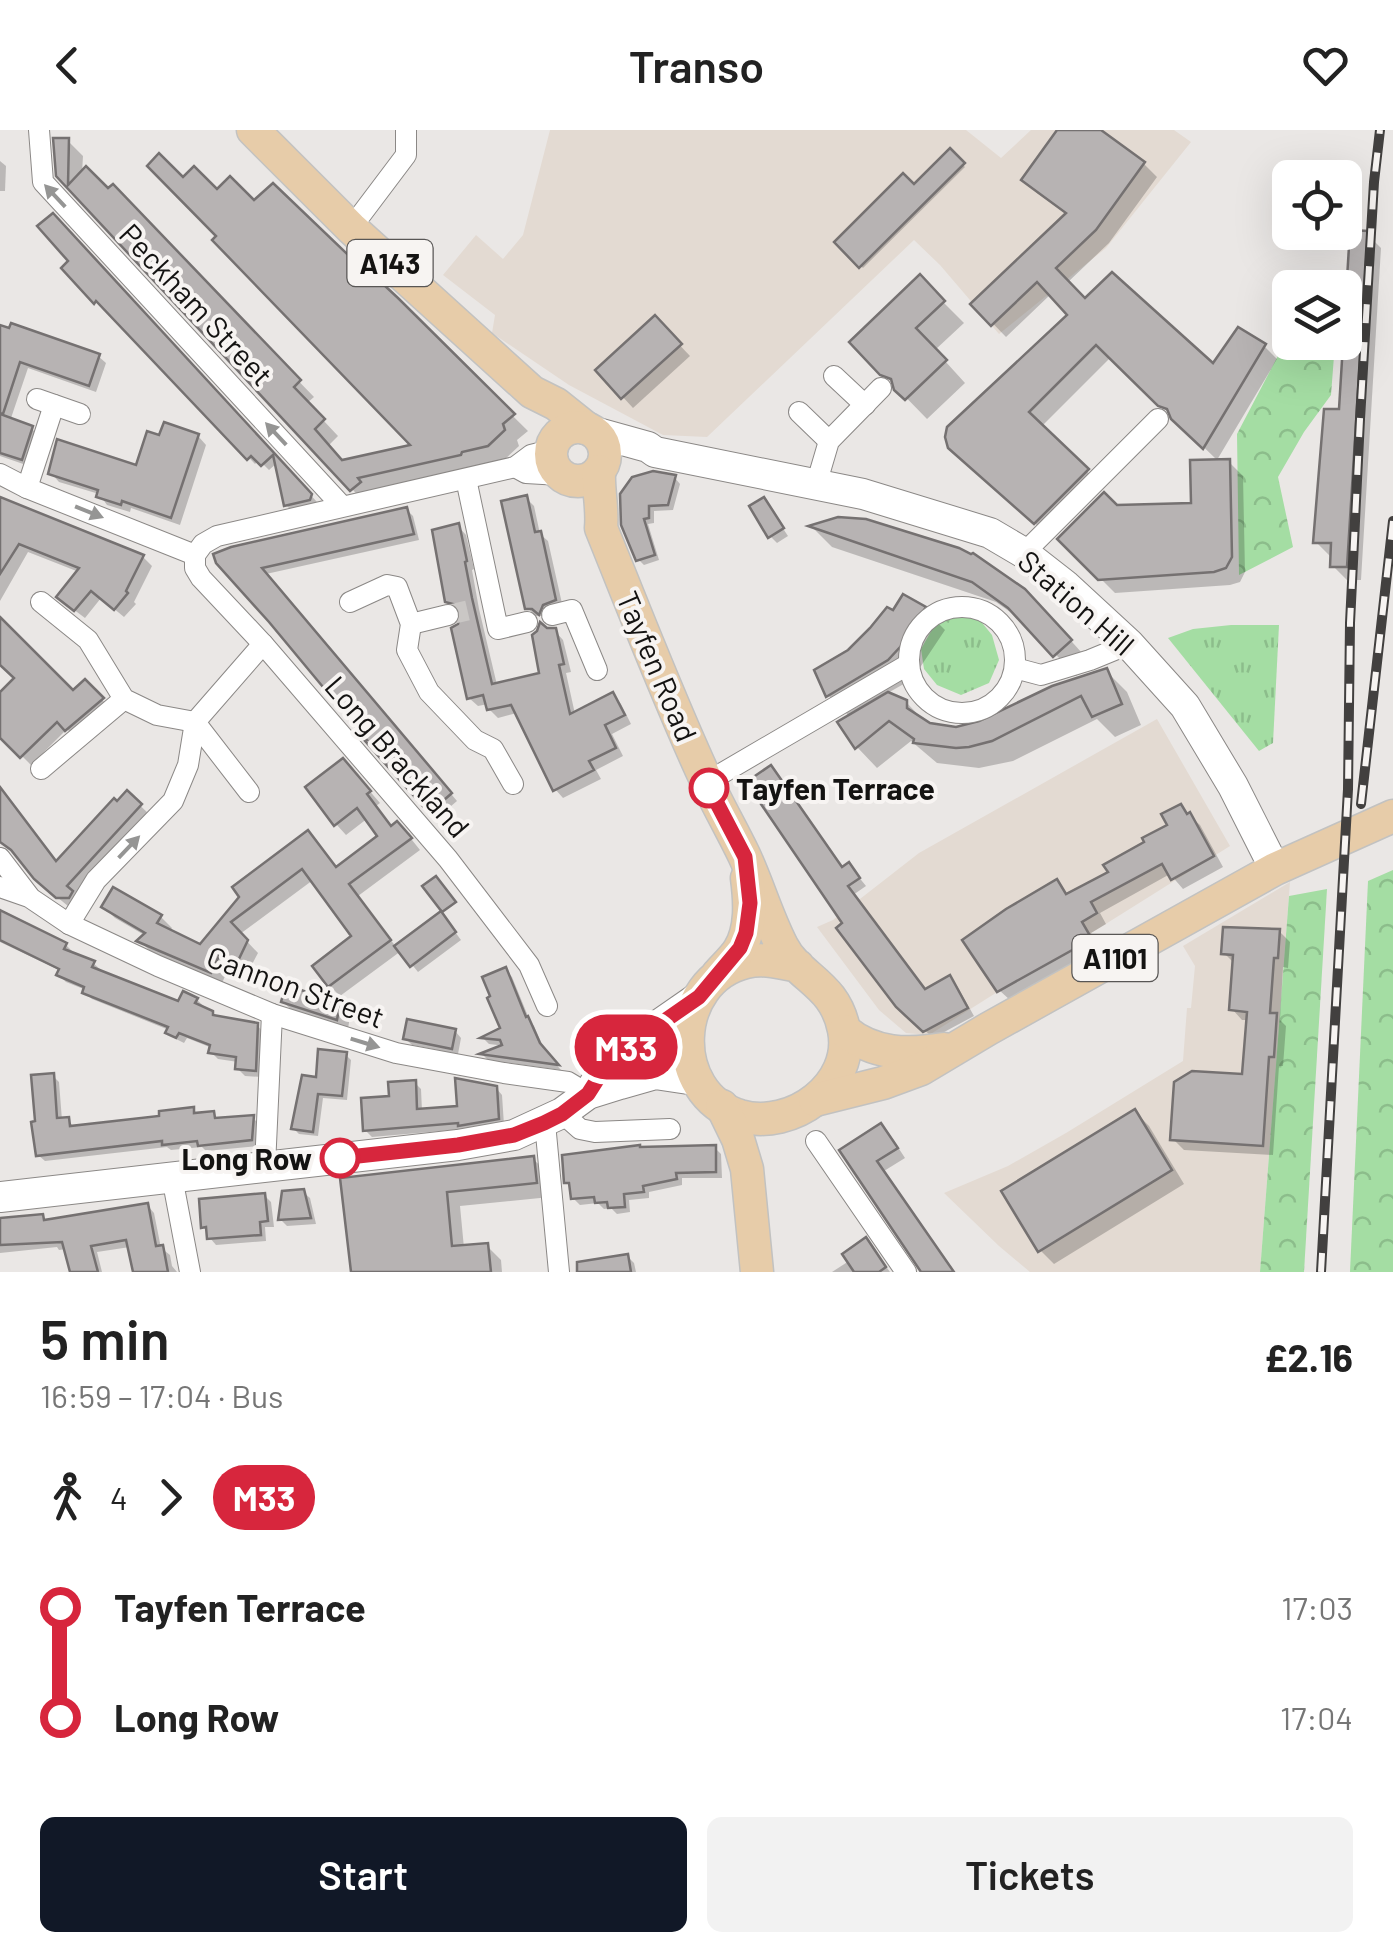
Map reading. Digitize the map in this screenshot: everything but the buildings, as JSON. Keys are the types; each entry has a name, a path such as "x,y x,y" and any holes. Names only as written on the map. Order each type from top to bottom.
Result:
{"main road":[{"name":"Tayfen Road","path":"253,130 351,228 532,392 556,404 590,430"},
{"name":"Tayfen Road","path":"532,392 536,412 572,464 589,522 600,528 706,782 745,857"},
{"path":"572,464 560,433 568,428 590,430"},
{"name":"A1101","path":"805,1106 920,1070 1275,870 1393,816"},
{"name":"A143","path":"745,857 784,950 798,966"},
{"name":"A143","path":"707,987 740,948 746,933 750,903 745,857"},
{"path":"747,1169 771,1133 805,1106 831,1085 846,1050 839,1010 822,986 798,966 756,960 741,963 707,987 690,1016 686,1038 695,1080 709,1098 738,1115 768,1118 805,1106"},
{"name":"A1101","path":"844,1031 856,1041 886,1052 956,1048"},
{"path":"722,1106 747,1169 758,1272"}],"street":[{"name":"Peckham Street","path":"39,130 43,182 342,506"},
{"path":"351,228 406,155 406,130"},
{"path":"834,376 865,405"},
{"path":"816,484 829,441 881,388"},
{"path":"27,488 45,402 80,414"},
{"path":"799,412 829,441"},
{"path":"1024,553 1158,419"},
{"name":"Station Hill","path":"590,430 656,452"},
{"name":"Station Hill","path":"572,464 656,452 863,494 990,533 1024,553 1072,592 1129,644 1186,706 1275,870"},
{"path":"0,474 195,555 203,544 217,536 515,467 526,473 572,464"},
{"path":"466,479 483,606 498,628 527,622"},
{"name":"Long Brackland","path":"195,555 195,568 201,578 448,859 529,965 547,1006"},
{"path":"350,602 387,585 397,587 411,624 407,650 429,692 476,740 493,749 513,784"},
{"path":"40,602 88,640 124,699 157,714 195,722 249,792"},
{"path":"955,606 974,607 1000,622 1011,637 1015,668 1005,693 991,705 958,713 940,708 916,687 909,664 911,645 930,617 955,606"},
{"path":"552,615 572,610 596,670"},
{"path":"411,624 448,615"},
{"path":"69,924 96,880 173,801 188,765 195,722 262,644"},
{"path":"1015,668 1041,676 1129,644"},
{"path":"706,782 909,664"},
{"path":"41,769 124,699"},
{"path":"0,858 29,896"},
{"name":"Cannon Street","path":"0,887 29,896 69,924 158,966 272,1014 396,1052 568,1082 588,1094"},
{"path":"588,1094 611,1058 707,987"},
{"path":"265,1166 272,1014"},
{"path":"0,1197 458,1145 514,1135 554,1118 588,1094 655,1074 695,1080"},
{"path":"554,1118 596,1132 670,1129"},
{"path":"554,1118 559,1272"},
{"path":"816,1140 906,1272"},
{"path":"172,1177 190,1272"}],"shaded area":[{"path":"550,130 966,130 1001,158 1031,130 1174,130 1191,142 1106,248 999,334 914,240 707,437 663,435 569,385 492,333 495,315 443,275 476,235 503,259 523,235"},
{"path":"1157,719 1230,846 929,1035 906,1033 879,1010 817,927 833,920 919,853"},
{"path":"1290,882 1260,1272 1030,1272 944,1193 1008,1166 1183,1061 1195,966 1183,946"}],"green space":[{"path":"1276,360 1334,360 1331,395 1278,477 1293,547 1239,575 1237,434"},
{"path":"955,616 979,619 992,635 999,660 989,683 961,695 937,685 924,669 921,649 934,626"},
{"path":"1279,625 1273,743 1259,751 1168,638 1193,629"},
{"path":"1393,870 1393,1272 1350,1272 1368,881"},
{"path":"1327,889 1304,1272 1260,1272 1289,896"}],"tunnel":[{"path":"448,615 474,609"}],"railway":[{"path":"1321,1272 1348,789 1350,623 1360,419 1380,130"},
{"path":"1361,804 1393,521"}],"bus line":[{"name":"M33","path":"340,1158 458,1145 514,1135 544,1123 588,1094 611,1058 699,997 740,948 750,903 745,857 709,788"}],"place":[{"name":"Tayfen Terrace","path":"709,788"},
{"name":"Long Row","path":"340,1158"}]}
